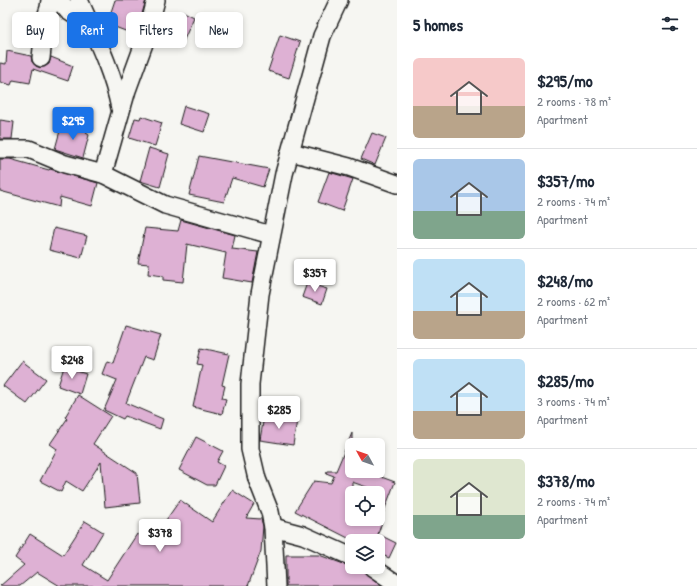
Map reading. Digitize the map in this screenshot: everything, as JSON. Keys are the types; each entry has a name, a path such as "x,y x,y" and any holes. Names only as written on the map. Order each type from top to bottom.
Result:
{"street":[{"path":"41,58 45,20 50,0"},
{"path":"59,0 71,12"},
{"path":"79,0 84,12"},
{"path":"103,174 120,110 146,38 156,0"},
{"path":"276,586 273,526 270,512 253,465 250,449 250,384 260,294 284,174 322,36 338,0"},
{"path":"100,48 115,84 120,110"},
{"path":"0,149 29,149 65,164 103,174 165,205 271,235"},
{"path":"291,152 349,167 397,184"},
{"path":"273,526 303,535 345,554"},
{"path":"382,574 397,584"}],"building":[{"path":"115,0 146,0 143,12 126,12 126,31 118,28 118,12 111,12"},
{"path":"187,14 194,17 187,33"},
{"path":"280,35 300,42 289,78 268,71"},
{"path":"7,51 31,56 32,62 40,68 49,64 51,57 73,66 68,81 33,69 30,83 13,80 11,85 0,82 0,63 6,64"},
{"path":"184,106 210,114 204,132 179,124"},
{"path":"141,116 162,123 155,146 129,138 135,118 140,119"},
{"path":"0,120 14,122 12,139 0,139"},
{"path":"61,127 87,130 86,133 89,135 83,158 55,149"},
{"path":"372,133 386,138 375,165 361,159"},
{"path":"149,148 169,154 160,187 140,181"},
{"path":"199,156 269,169 263,187 232,178 224,202 189,195"},
{"path":"0,159 10,159 98,183 92,206 60,197 59,207 0,191"},
{"path":"329,172 353,179 342,211 318,202"},
{"path":"181,220 235,235 232,249 258,252 252,283 222,278 226,253 187,244 183,282 163,280 163,276 148,274 149,264 138,263 145,228 178,231"},
{"path":"54,228 87,236 81,258 49,250"},
{"path":"307,283 327,289 322,304 302,297"},
{"path":"126,325 161,335 153,360 144,357 126,403 163,419 160,429 125,416 123,419 104,410 117,380 102,374 107,361 113,363"},
{"path":"201,348 229,354 222,385 225,386 222,398 226,399 222,414 193,407 202,365 197,364"},
{"path":"22,361 46,379 27,404 3,386"},
{"path":"64,367 86,374 80,394 58,386"},
{"path":"78,395 111,416 93,444 137,473 140,503 105,507 101,462 82,491 66,481 61,492 40,481 57,449 50,444 67,419 65,417"},
{"path":"264,416 297,420 293,445 260,440"},
{"path":"196,437 223,451 217,462 224,466 215,485 207,485 179,470"},
{"path":"345,450 345,478 384,478 395,482 385,508 385,486 364,486 352,482 352,486 345,486 345,526 381,526 378,534 345,534 345,536 295,511 314,481 331,483 334,476 326,473 327,471 336,471"},
{"path":"232,490 254,504 246,518 261,519 263,526 261,551 248,586 60,586 37,572 20,586 0,586 24,565 15,558 30,534 63,555 85,521 103,532 83,565 107,580 137,534 150,543 180,500 212,522"},
{"path":"385,538 396,543 389,558 385,556"},
{"path":"286,555 319,555 345,564 345,574 367,574 382,586 286,586"}]}
